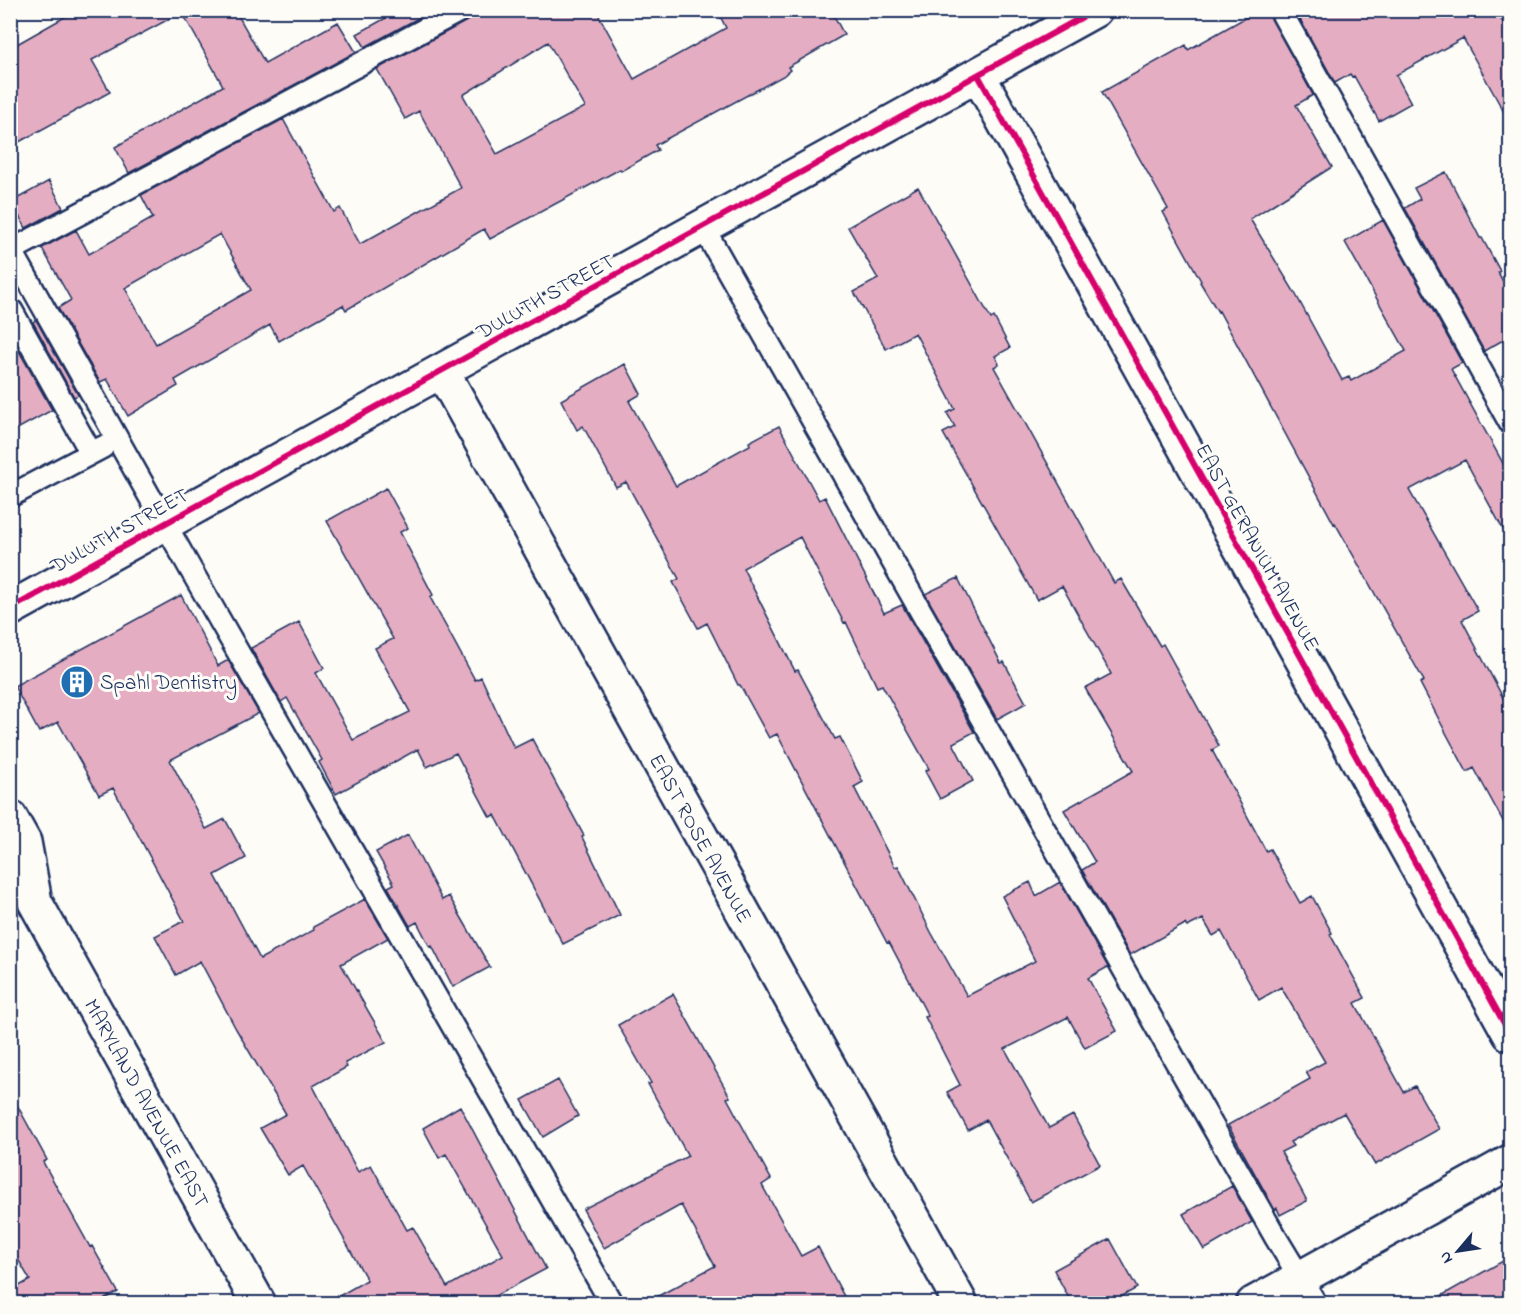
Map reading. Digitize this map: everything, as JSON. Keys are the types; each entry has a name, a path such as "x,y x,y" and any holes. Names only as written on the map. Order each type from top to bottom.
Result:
{"street":[{"name":"DULUTH STREET","path":"10,609 1095,10"},
{"name":"EAST GERANIUM AVENUE","path":"978,75 1510,1034"},
{"name":"EAST ROSE AVENUE","path":"442,371 961,1304"},
{"name":"MARYLAND AVENUE EAST","path":"10,817 24,842 23,893 259,1304"},
{"path":"1253,1304 1308,1290 1510,1162"}],"lane":[{"path":"460,10 11,249 612,1304"},
{"path":"1280,10 1510,423"},
{"path":"703,227 1276,1238 1308,1290"},
{"path":"10,312 12,311 91,453"},
{"path":"10,496 118,438"}],"building":[{"path":"77,10 235,10 265,63 338,22 356,52 129,173 115,147 223,86 182,12 92,60 110,92 10,147 10,48"},
{"path":"400,10 433,10 365,47 357,34"},
{"path":"474,10 600,10 597,12 634,79 726,28 717,10 831,10 844,35 788,67 790,70 783,76 655,145 658,150 621,171 620,169 490,239 484,229 346,310 343,305 279,341 270,325 175,380 178,386 128,416 107,379 100,382 58,308 71,300 42,248 76,230 89,254 153,218 141,195 283,119 334,212 340,208 360,244 461,188 419,111 405,119 377,69 467,21","holes":["548,42 585,107 497,154 463,95","220,234 251,290 156,344 125,288"]},
{"path":"1259,10 1267,10 1313,95 1296,105 1332,167 1250,219 1295,293 1342,380 1349,377 1351,381 1406,351 1345,242 1383,220 1462,363 1451,369 1510,476 1510,542 1465,460 1409,490 1478,611 1462,620 1510,711 1510,834 1474,768 1467,772 1420,683 1424,681 1334,524 1219,311 1200,282 1163,212 1168,209 1102,92 1186,45 1188,50"},
{"path":"1295,10 1510,10 1500,17 1510,36 1510,123 1463,38 1396,75 1411,103 1379,121 1354,76 1350,74 1335,83"},
{"path":"1446,172 1500,271 1498,272 1510,295 1510,336 1484,351 1405,208 1420,199 1414,188"},
{"path":"49,181 63,208 26,228 11,202"},
{"path":"918,187 991,319 994,317 1010,348 995,356 999,364 994,367 1114,583 1121,579 1160,646 1163,644 1219,746 1212,750 1266,851 1270,849 1300,903 1312,896 1365,998 1355,1003 1404,1092 1415,1086 1439,1129 1375,1165 1344,1113 1290,1142 1293,1146 1281,1152 1307,1201 1280,1215 1277,1208 1275,1210 1228,1125 1310,1079 1306,1072 1325,1062 1281,987 1259,1000 1221,931 1213,936 1203,919 1187,927 1185,924 1130,955 1082,870 1095,862 1064,810 1133,771 1085,688 1111,674 1062,586 1037,600 943,433 955,427 947,413 955,409 915,333 886,349 854,292 878,279 848,227"},
{"path":"36,320 78,395 74,397 33,322"},
{"path":"10,335 52,410 10,433"},
{"path":"625,364 641,394 629,401 676,486 750,445 749,442 779,426 819,500 825,497 884,613 902,605 974,732 953,743 973,781 940,799 925,771 929,769 882,685 877,687 846,622 844,623 800,537 743,568 795,671 798,670 835,739 840,737 863,782 854,787 895,867 898,866 967,996 1035,961 1002,896 1030,882 1036,896 1060,882 1108,967 1088,978 1117,1031 1085,1048 1068,1017 1005,1049 1049,1128 1073,1115 1100,1165 1031,1202 986,1120 968,1130 947,1092 960,1085 925,1017 928,1016 777,734 769,738 738,685 707,623 698,628 673,582 679,579 626,482 616,487 583,426 577,430 561,400"},
{"path":"386,488 408,528 400,532 433,595 430,597 475,680 481,677 514,748 532,739 584,836 582,837 620,915 563,944 495,815 490,817 456,753 427,767 418,749 336,794 319,762 322,760 287,698 281,702 251,648 299,622 324,668 316,673 353,740 410,712 375,648 393,639 327,521"},
{"path":"958,578 1001,663 1004,662 1026,703 997,719 925,594"},
{"path":"181,595 218,666 228,660 259,713 170,760 206,829 225,819 246,858 215,875 260,959 365,899 388,938 341,964 386,1042 345,1063 347,1067 313,1086 358,1172 371,1165 407,1230 413,1227 447,1287 503,1255 446,1154 439,1158 423,1128 460,1106 546,1269 480,1304 325,1304 367,1280 303,1166 288,1175 260,1128 286,1114 236,1029 200,961 176,975 155,936 184,921 113,788 99,795 58,722 39,732 14,686"},
{"path":"408,835 442,900 449,896 490,967 453,987 417,922 410,926 388,887 394,884 376,852"},
{"path":"673,994 730,1097 727,1098 771,1179 762,1185 801,1256 818,1247 848,1304 643,1304 715,1266 681,1205 604,1248 583,1209 688,1156 618,1025"},
{"path":"558,1080 578,1116 543,1137 522,1100"},
{"path":"10,1092 47,1160 43,1162 118,1292 96,1304 10,1304 10,1291 30,1280 10,1245"},
{"path":"1232,1186 1252,1222 1204,1250 1183,1214"},
{"path":"1110,1239 1137,1288 1108,1304 1072,1304 1054,1270"},
{"path":"1510,1257 1510,1304 1427,1304"}],"cycle path":[{"path":"10,609 1095,10"},
{"path":"978,75 1510,1034"}],"place":[{"name":"Spahl Dentistry","path":"77,682"}]}
